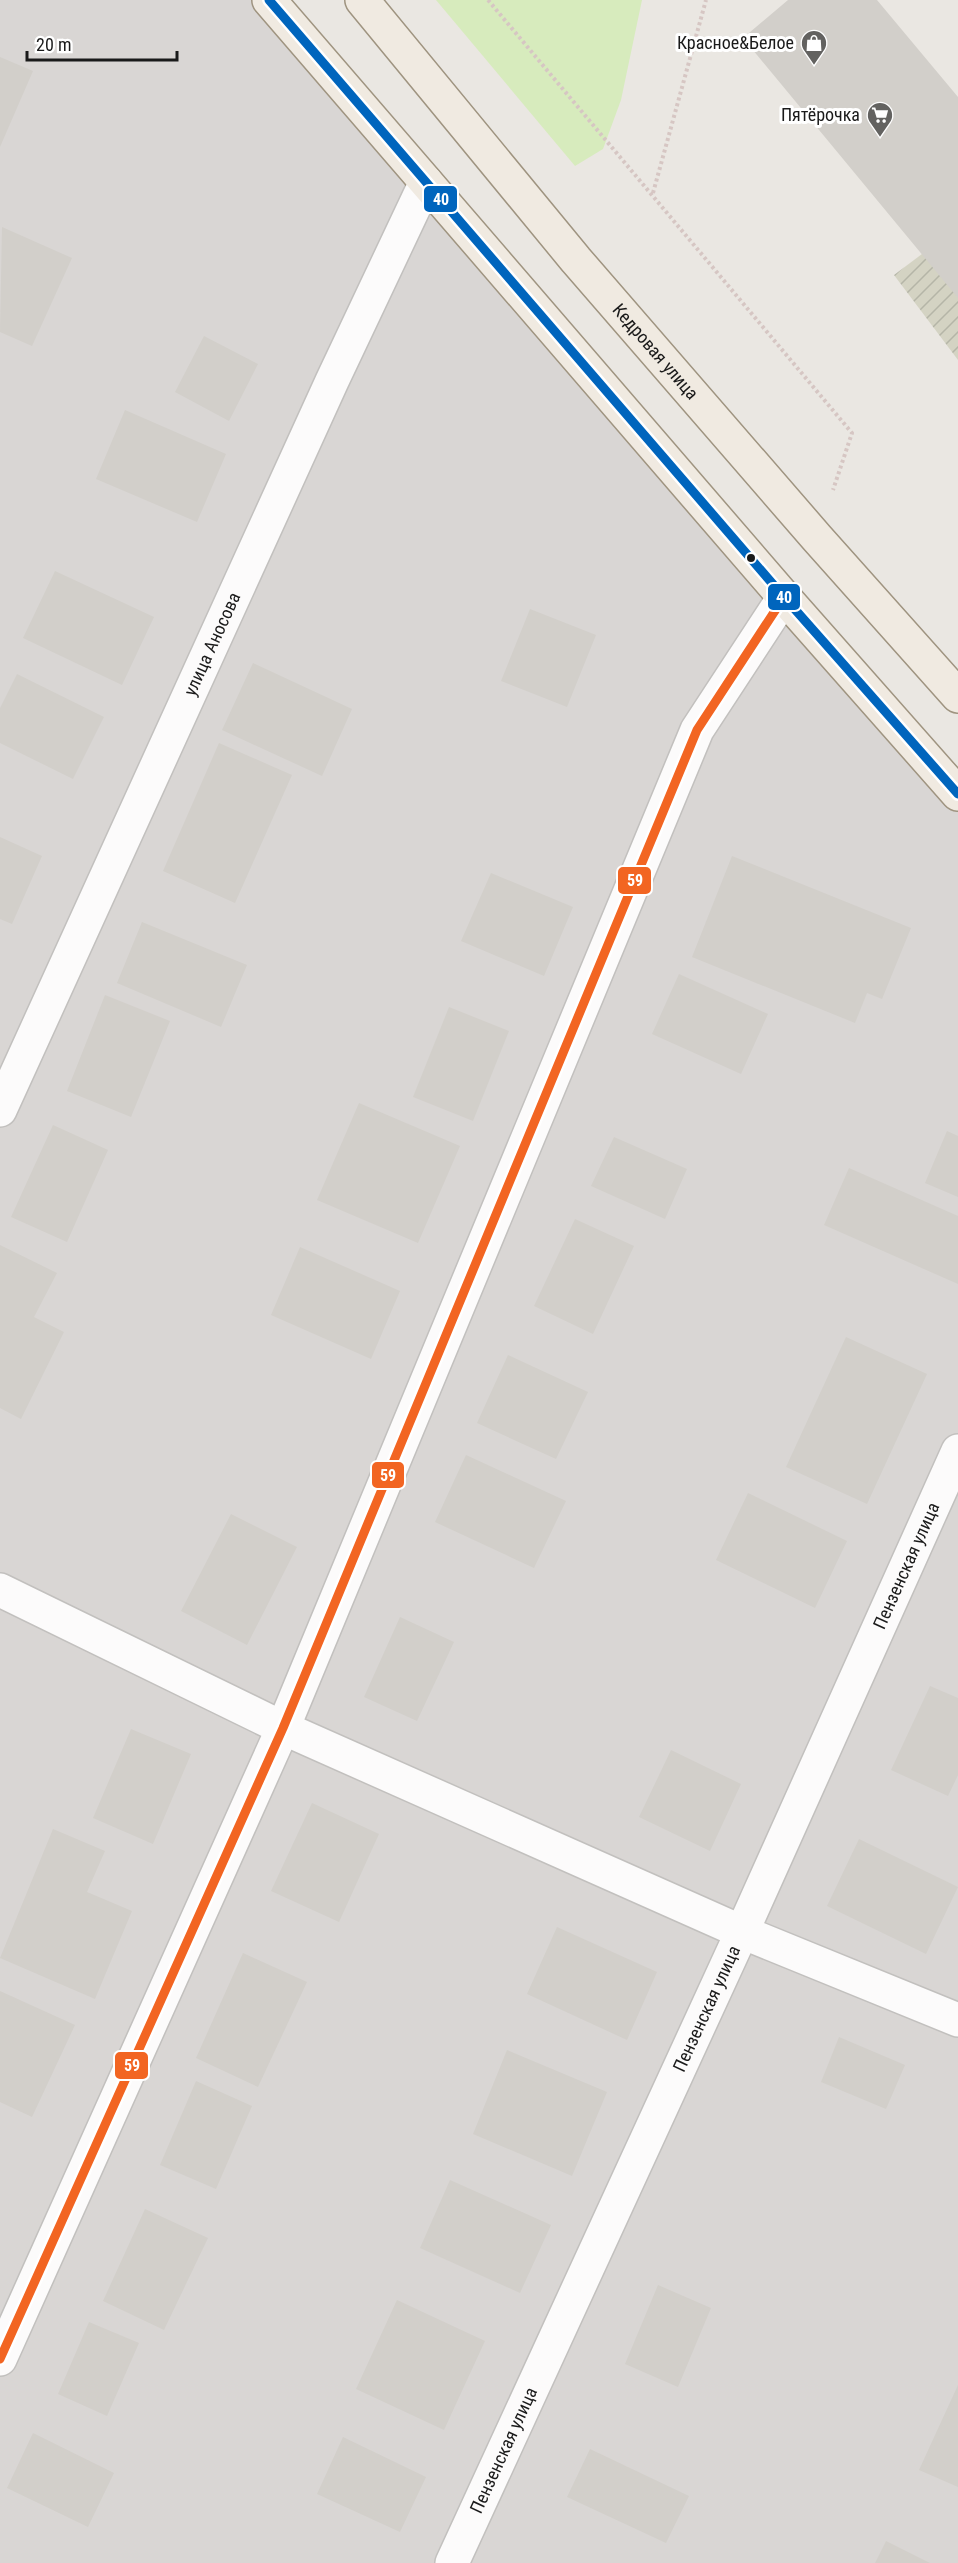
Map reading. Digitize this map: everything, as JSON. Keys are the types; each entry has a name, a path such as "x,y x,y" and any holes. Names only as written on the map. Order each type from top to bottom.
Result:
{"main road":[{"path":"269,0 784,597 958,794"},
{"name":"Кедровая улица","path":"362,0 576,260 817,538 958,696"}],"street":[{"name":"улица Аносова","path":"0,1110 426,182"},
{"path":"0,2359 283,1728 697,730 784,597"},
{"name":"Пензенская улица","path":"452,2563 742,1932 958,1451"},
{"path":"0,1590 283,1728 742,1932 958,2020"}],"path":[{"path":"488,0 852,433 817,538"},
{"path":"652,194 706,0"}],"shaded area":[{"path":"0,0 254,0 958,812 958,2563 0,2563"},
{"path":"958,227 958,360 894,275"}],"green space":[{"path":"436,0 642,0 621,100 603,149 575,166"}],"building":[{"path":"788,0 877,0 958,97 958,298 743,38"},
{"path":"0,57 33,71 0,147"},
{"path":"2,227 72,258 32,346 0,332"},
{"path":"204,336 258,364 229,421 175,392"},
{"path":"125,410 226,454 197,522 96,479"},
{"path":"55,571 154,617 122,685 23,638"},
{"path":"530,609 596,635 567,707 501,681"},
{"path":"253,663 352,709 322,776 222,730"},
{"path":"17,674 104,717 73,779 0,743 0,708"},
{"path":"219,743 292,775 235,903 163,871"},
{"path":"0,837 42,856 12,924 0,919"},
{"path":"732,856 911,928 882,999 867,993 855,1023 692,957"},
{"path":"491,873 573,907 544,976 461,941"},
{"path":"142,922 247,965 221,1027 117,983"},
{"path":"679,974 768,1014 741,1074 652,1034"},
{"path":"105,995 170,1021 131,1117 67,1091"},
{"path":"449,1007 509,1031 473,1121 413,1097"},
{"path":"359,1103 460,1146 418,1243 317,1200"},
{"path":"53,1125 108,1150 67,1242 11,1217"},
{"path":"947,1131 958,1136 958,1197 925,1183"},
{"path":"614,1137 687,1169 665,1219 591,1186"},
{"path":"849,1168 958,1216 958,1284 824,1225"},
{"path":"575,1219 634,1246 593,1334 534,1306"},
{"path":"0,1245 57,1273 34,1317 64,1332 21,1419 0,1408"},
{"path":"300,1247 400,1291 371,1359 271,1315"},
{"path":"846,1337 927,1374 867,1504 786,1467"},
{"path":"508,1355 588,1392 556,1459 477,1423"},
{"path":"466,1455 566,1501 534,1568 435,1522"},
{"path":"748,1493 847,1541 815,1608 716,1560"},
{"path":"231,1514 297,1547 247,1645 181,1611"},
{"path":"400,1617 454,1642 417,1721 364,1697"},
{"path":"930,1686 958,1698 958,1775 948,1796 891,1770"},
{"path":"131,1729 191,1754 153,1844 93,1818"},
{"path":"671,1750 741,1784 710,1851 639,1817"},
{"path":"312,1803 379,1834 339,1922 271,1891"},
{"path":"53,1829 105,1851 87,1892 132,1911 95,1999 0,1958"},
{"path":"859,1839 958,1887 926,1954 827,1906"},
{"path":"557,1927 657,1972 627,2040 527,1994"},
{"path":"243,1953 307,1982 258,2087 196,2058"},
{"path":"0,1991 75,2025 32,2117 0,2102"},
{"path":"839,2037 905,2065 886,2109 821,2082"},
{"path":"507,2050 607,2092 572,2176 473,2134"},
{"path":"196,2081 252,2106 216,2189 160,2165"},
{"path":"450,2180 551,2225 520,2293 420,2248"},
{"path":"145,2209 208,2238 164,2330 103,2301"},
{"path":"658,2285 711,2308 678,2387 625,2364"},
{"path":"397,2300 485,2341 444,2430 356,2389"},
{"path":"89,2322 139,2343 107,2416 58,2394"},
{"path":"958,2385 958,2487 919,2470"},
{"path":"33,2433 114,2473 88,2527 7,2488"},
{"path":"343,2437 426,2477 400,2532 317,2494"},
{"path":"590,2449 689,2496 666,2543 567,2497"},
{"path":"886,2541 930,2563 875,2563"}],"transit line":[{"name":"40","path":"269,0 784,597 958,794"},
{"name":"59","path":"0,2359 283,1728 697,730 784,597"}],"place":[{"name":"Красное&Белое","path":"814,66"},
{"name":"Пятёрочка","path":"880,138"}]}
